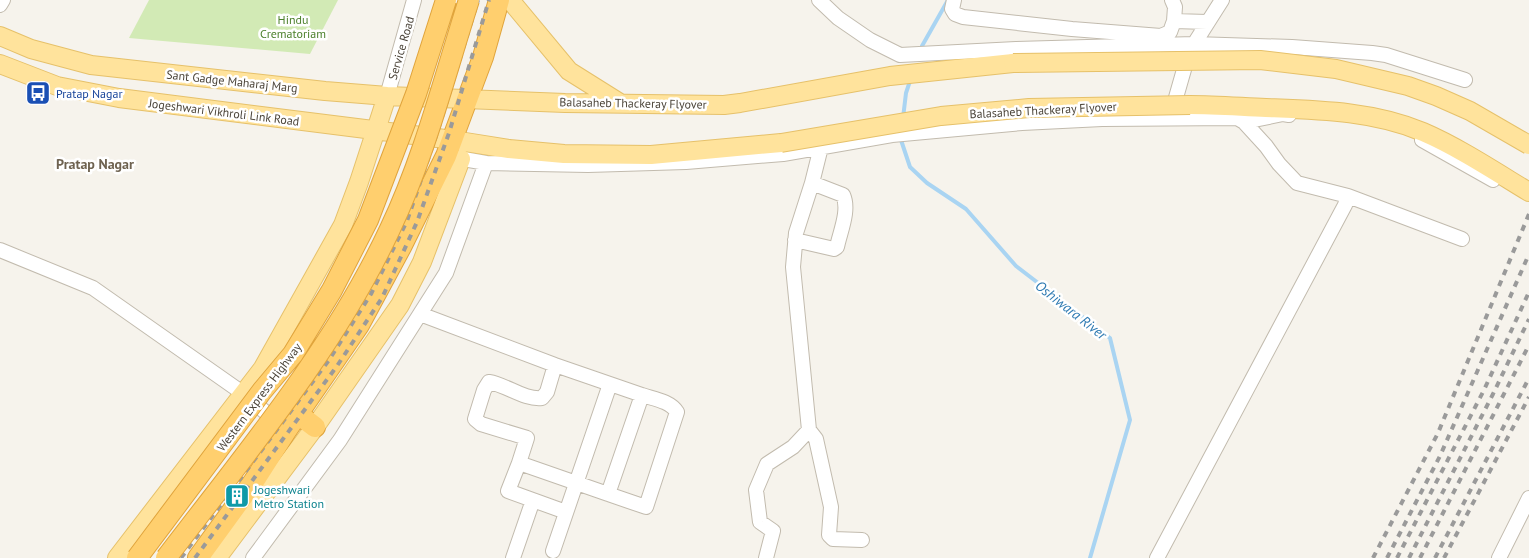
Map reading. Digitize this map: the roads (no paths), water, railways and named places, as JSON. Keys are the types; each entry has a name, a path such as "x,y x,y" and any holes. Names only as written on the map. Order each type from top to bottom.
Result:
{"highway":[{"name":"Western Express Highway","path":"137,558 262,391 293,354 332,290 368,220 416,94 446,0"},
{"name":"Western Express Highway","path":"166,558 282,404 334,329 359,288 390,229 421,152 469,0"},
{"path":"198,558 254,482 286,431 359,325 453,152 499,0"},
{"path":"298,414 315,427"}],"main road":[{"path":"510,0 569,70 620,103"},
{"name":"Sant Gadge Maharaj Marg","path":"0,36 31,49 91,65 325,91 387,96 468,98"},
{"name":"Balasaheb Thackeray Flyover","path":"468,98 724,105 890,76 1013,63 1260,60 1336,69 1408,86 1470,111 1529,145"},
{"name":"Jogeshwari Vikhroli Link Road","path":"0,64 57,86 119,98 376,131 453,152"},
{"path":"117,558 263,368 343,225 387,96"},
{"name":"Balasaheb Thackeray Flyover","path":"453,152 527,150 564,154 651,155 758,150 781,143 941,116 1029,108 1195,105 1331,112 1374,117 1424,132 1529,192"},
{"path":"217,558 315,427 400,305 422,262 453,152"}],"street":[{"path":"0,5 3,0"},
{"name":"Service Road","path":"387,96 414,0"},
{"path":"818,0 838,18 870,40 900,55 988,50 1194,44 1292,47 1386,55 1465,80"},
{"path":"954,0 952,9 955,14 963,17 1072,29 1161,36 1170,32 1174,21 1175,7 1172,0"},
{"path":"1170,118 1189,52 1222,0"},
{"path":"1174,21 1207,22"},
{"path":"1244,122 1283,114 1349,121 1409,134 1493,180"},
{"path":"453,152 486,163 588,165 686,162 758,150 820,147 892,135 1022,123 1102,119 1236,118 1244,122 1297,183 1348,196 1462,239"},
{"path":"820,147 812,183 796,233 793,268 809,430 816,439 831,507 828,535 832,539 862,540"},
{"path":"253,558 340,440 446,273 486,163"},
{"path":"795,240 834,249 836,247 844,217 845,198 843,195 812,183"},
{"path":"1157,558 1341,214 1348,196"},
{"path":"0,250 93,288 244,394 286,431"},
{"path":"420,314 555,365 668,403 677,412 646,507 519,463"},
{"path":"555,365 548,392 542,398 535,399 497,383 489,382 484,390 475,419 482,424 527,438 508,491 566,512"},
{"path":"553,551 610,384"},
{"path":"608,494 642,395"},
{"path":"766,558 773,531 760,522 756,490 767,464 793,447 809,430"},
{"path":"512,558 533,500"},
{"path":"1499,558 1527,508"}],"waterway":[{"name":"Oshiwara River","path":"922,46 948,0"},
{"name":"Oshiwara River","path":"903,118 906,93 911,78"},
{"name":"Oshiwara River","path":"901,140 910,167 927,183 966,209 1016,266 1110,338 1130,420 1090,558"}],"railway":[{"path":"181,558 329,360 371,294 407,221 438,130 478,0"},
{"path":"195,558 337,366 382,298 417,222 449,133 489,0"},
{"path":"1373,558 1438,433 1529,214"},
{"path":"1387,558 1440,456 1529,254"},
{"path":"1397,558 1484,390 1529,292"},
{"path":"1409,558 1529,319"},
{"path":"1420,558 1529,345"},
{"path":"1435,558 1529,378"},
{"path":"1444,558 1529,397"}],"place":[{"name":"Pratap Nagar","path":"38,93"},
{"name":"Jogeshwari Metro Station","path":"237,496"}],"district":[{"name":"Pratap Nagar","path":"95,164"}],"park label":[{"name":"Hindu Crematoriam","path":"293,26"}]}
